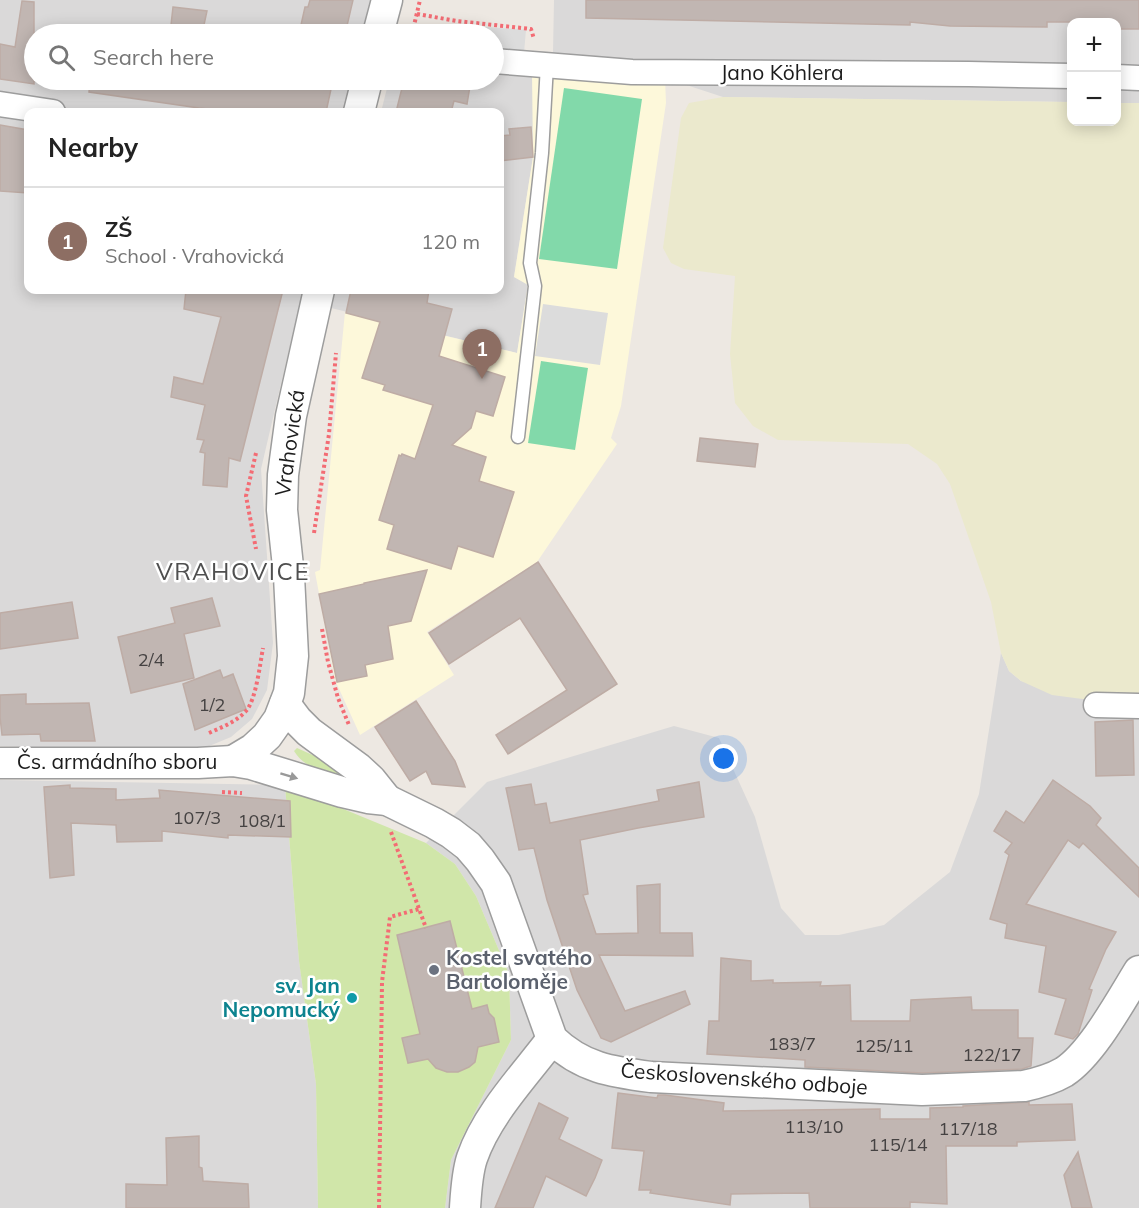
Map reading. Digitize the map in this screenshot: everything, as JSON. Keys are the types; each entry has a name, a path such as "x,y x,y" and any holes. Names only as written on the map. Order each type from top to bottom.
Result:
{"street":[{"path":"381,24 387,0"},
{"name":"Jano Köhlera","path":"504,62 632,72 1067,76"},
{"path":"1121,77 1139,78"},
{"path":"360,108 364,90"},
{"path":"0,104 26,108"},
{"name":"Vrahovická","path":"233,761 253,749 267,736 279,719 291,678 293,656 289,576 282,510 283,476 291,416 318,294"},
{"path":"285,704 309,732 358,768 387,800"},
{"path":"1096,705 1139,706"},
{"path":"233,761 251,764 342,792 387,800 434,823 468,846 491,875 501,894 552,1039 507,1098 482,1136 471,1160 465,1208"},
{"name":"Čs. armádního sboru","path":"0,763 233,761"},
{"name":"Československého odboje","path":"552,1039 573,1057 590,1064 608,1070 651,1077 922,1090 1024,1086 1039,1083 1064,1072 1075,1062 1101,1031 1139,971"}],"lane":[{"path":"518,437 535,286 530,263 542,153 547,65"}],"path":[{"path":"414,24 420,0"},
{"path":"390,830 426,928"},
{"path":"380,1208 382,982 385,954 390,916 419,909"}],"shaded area":[{"path":"0,0 371,0 365,24 24,24 24,90 350,90 346,108 24,108 24,294 302,294 261,469 273,643 267,690 252,719 231,737 202,749 169,752 0,746"},
{"path":"554,0 1139,0 1139,103 1121,103 1121,18 1067,18 1067,102 723,97 665,78 533,74 533,157 514,277 528,284 517,353 331,308 335,294 504,294 504,108 382,108 386,90 504,90 504,50 553,52"},
{"path":"504,28 526,30 523,64 504,62"},
{"path":"532,74 665,78 666,103 621,406 611,438 617,444 537,562 427,632 454,675 360,735 335,680 315,572 320,570 345,312 517,353 528,285 514,277 533,157"},
{"path":"723,97 1067,102 1067,126 1121,126 1121,103 1139,103 1139,704 1052,695 1021,681 1009,671 1001,653 991,602 950,484 937,464 908,444 778,440 753,426 735,403 730,354 735,276 684,269 671,263 663,248 681,118 689,103"},
{"path":"543,304 608,313 600,365 535,356"},
{"path":"1001,653 1009,671 1021,681 1139,704 1139,1208 445,1208 451,1160 511,1040 509,974 476,896 455,864 426,843 487,782 674,726 719,738 755,817 781,908 805,935 839,935 884,925 950,872 979,794"},
{"path":"0,780 285,785 299,961 316,1084 318,1208 0,1208"}],"green space":[{"path":"564,88 642,99 617,269 539,259"},
{"path":"541,361 588,368 575,450 528,443"},
{"path":"297,748 326,761 353,781 328,774 305,763 294,751"},
{"path":"285,785 426,843 455,864 476,896 509,974 511,1040 451,1160 445,1208 318,1208 316,1084 299,961"}],"building":[{"path":"310,0 353,0 347,24 301,24 305,7 308,7"},
{"path":"586,0 1139,0 1139,29 1121,29 1121,18 1067,18 1067,22 1047,22 1047,27 950,26 910,22 910,25 586,18"},
{"path":"22,1 34,2 34,24 24,24 24,83 0,79 0,44 15,47"},
{"path":"173,7 207,11 204,24 171,24"},
{"path":"89,90 331,90 327,108 199,108 89,92"},
{"path":"402,90 469,90 467,104 454,101 452,108 397,108"},
{"path":"0,125 24,129 24,193 0,191"},
{"path":"531,127 533,157 504,161 504,136 510,135 509,129"},
{"path":"186,294 282,294 240,461 229,458 227,487 203,485 205,453 200,452 204,440 197,439 205,405 171,397 174,377 203,384 221,317 184,309"},
{"path":"350,294 428,294 427,303 452,309 439,356 505,377 493,416 476,411 471,428 452,445 486,457 479,481 514,492 493,557 458,546 451,569 387,549 394,525 379,520 399,455 415,459 433,405 383,390 385,385 362,378 380,322 346,313"},
{"path":"700,438 758,444 755,467 697,461"},
{"path":"538,562 617,684 508,754 496,735 567,690 520,618 449,664 429,633"},
{"path":"427,570 411,621 388,626 393,659 365,665 367,676 337,682 319,594"},
{"path":"212,598 220,626 184,634 194,678 131,693 118,637 175,623 171,608"},
{"path":"72,602 78,638 0,649 0,613"},
{"path":"220,670 223,678 233,674 246,709 195,730 183,684"},
{"path":"26,694 26,704 89,703 95,741 41,741 40,734 2,735 0,695"},
{"path":"416,701 455,761 465,787 432,784 426,771 410,781 375,727"},
{"path":"1133,720 1134,775 1096,776 1095,722"},
{"path":"1053,780 1090,806 1101,818 1096,825 1139,868 1139,897 1083,843 1079,848 1068,840 1026,904 1116,932 1089,989 1092,990 1078,1034 1073,1039 1055,1034 1066,999 1039,992 1046,946 1005,938 1007,924 990,919 1009,855 1005,852 1012,843 994,831 1006,811 1024,823"},
{"path":"699,782 704,817 580,840 588,894 583,895 596,934 638,933 637,886 660,884 660,933 692,933 693,956 599,955 625,1011 685,991 690,1004 611,1042 601,1038 577,990 547,900 534,848 519,850 506,788 531,784 535,805 546,803 550,823 659,801 657,790"},
{"path":"70,785 70,788 116,789 116,800 160,798 159,790 290,801 291,837 228,835 228,838 162,831 162,841 117,842 116,825 71,823 74,875 50,878 44,787"},
{"name":"Kostel svatého Bartoloměje","path":"450,921 472,1009 487,1005 489,1013 494,1018 499,1042 478,1047 475,1062 458,1072 447,1072 436,1068 428,1059 408,1063 402,1038 420,1034 397,935"},
{"path":"721,958 751,961 751,981 821,982 820,986 850,985 851,1021 910,1021 911,1000 971,997 972,1010 1018,1010 1018,1038 1033,1038 1031,1066 1022,1069 922,1073 805,1067 805,1060 707,1054 709,1021 719,1021"},
{"path":"618,1093 657,1098 658,1095 665,1095 724,1103 723,1111 880,1109 880,1119 930,1119 930,1108 1029,1102 1029,1105 1072,1104 1075,1140 1017,1142 1017,1146 946,1146 947,1204 910,1202 910,1208 810,1208 809,1193 731,1194 730,1205 650,1193 651,1190 639,1190 644,1151 612,1148"},
{"path":"539,1103 568,1118 559,1139 602,1160 595,1178 586,1196 546,1176 533,1208 495,1208"},
{"path":"199,1136 199,1167 202,1168 203,1181 248,1184 249,1208 126,1208 126,1184 167,1185 166,1138"},
{"path":"1078,1152 1092,1208 1072,1208 1064,1175"}],"place":[{"name":"ZŠ","path":"482,379"},
{"name":"Kostel svatého Bartoloměje","path":"434,970"},
{"name":"sv. Jan Nepomucký","path":"352,998"}],"district":[{"name":"VRAHOVICE","path":"233,572"}]}
